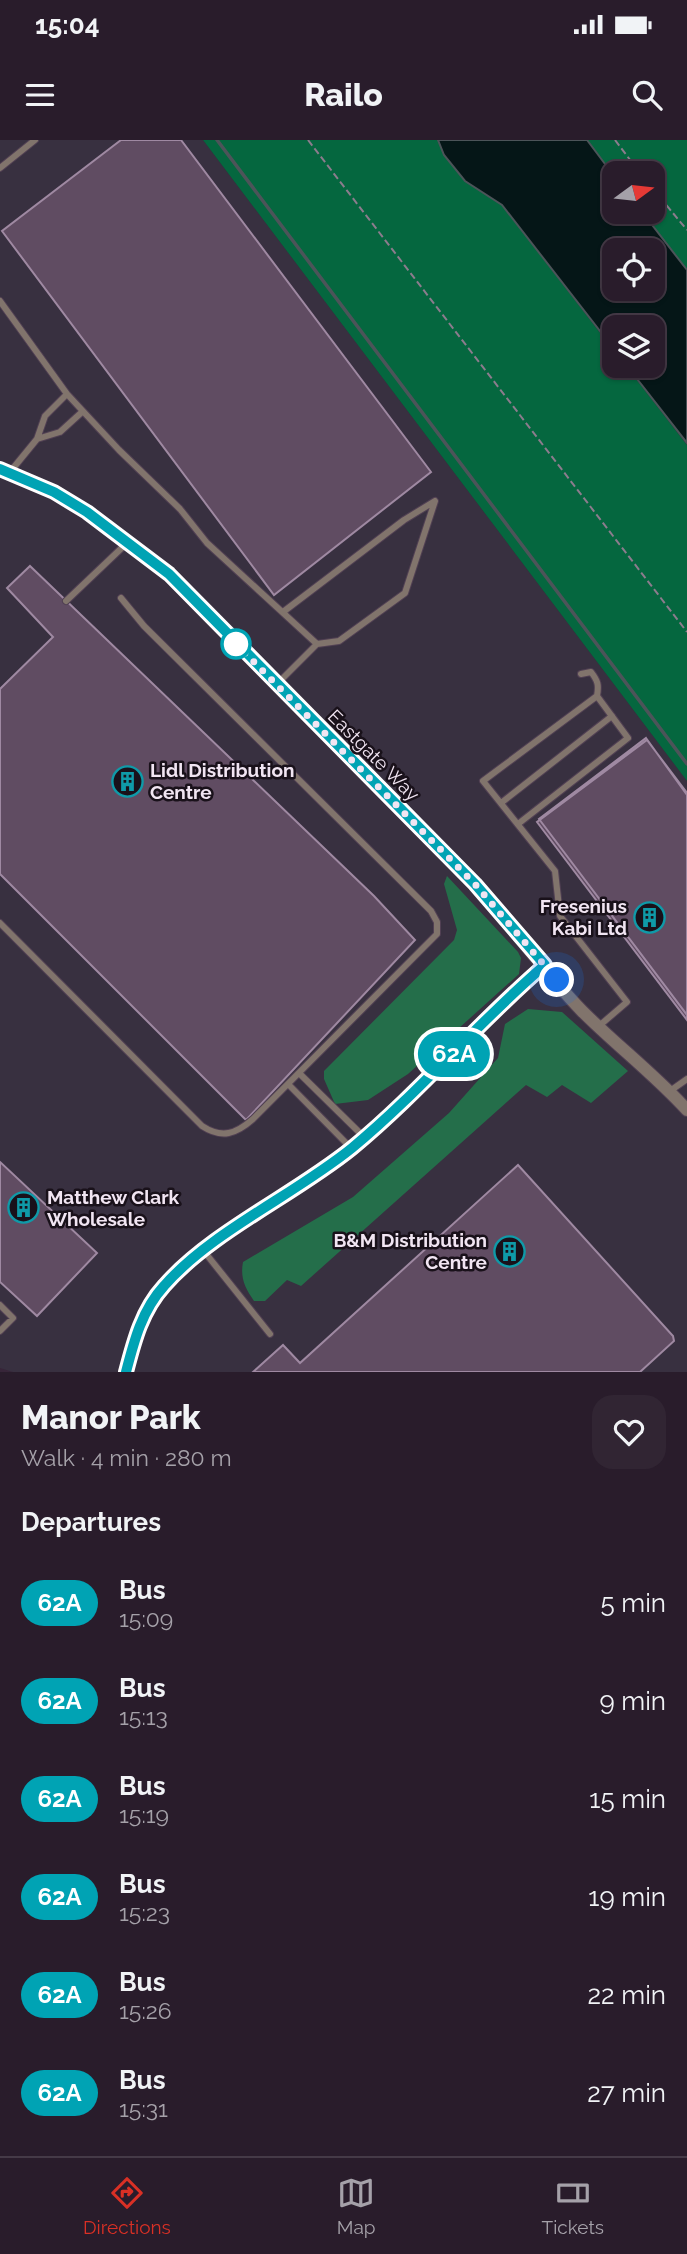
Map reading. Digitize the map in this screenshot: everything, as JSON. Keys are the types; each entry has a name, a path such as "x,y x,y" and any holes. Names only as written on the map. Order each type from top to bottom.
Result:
{"street":[{"name":"Eastgate Way","path":"5,471 54,492 128,542 169,574 475,884 581,1010 686,1107"},
{"path":"126,1372 144,1314 162,1288 203,1250 302,1186 351,1148 545,965"}],"lane":[{"path":"0,168 35,140"},
{"path":"0,301 82,412 180,509 207,543 317,644"},
{"path":"5,471 37,439 45,416 67,394"},
{"path":"37,439 60,432 82,412"},
{"path":"277,684 317,644 340,641 405,593 435,502 404,520 283,612"},
{"path":"66,601 128,542"},
{"path":"0,923 210,1131 225,1135 240,1130 432,942 437,934 437,922 431,911 144,626 121,598"},
{"path":"581,674 591,672 595,677 599,684 597,695 483,781 555,871 560,916 627,1002 600,1026"},
{"path":"518,824 628,738 597,695"},
{"path":"501,803 612,716"},
{"path":"299,1073 364,1137"},
{"path":"670,1091 687,1079"},
{"path":"288,1084 351,1148"},
{"path":"203,1250 270,1334"},
{"path":"0,1305 13,1318 0,1331"}],"path":[{"path":"308,140 475,353 687,632"},
{"path":"615,140 631,161"},
{"path":"665,203 687,230"}],"shaded area":[{"path":"0,140 203,140 687,781 687,1372 13,1372 0,1368"},
{"path":"438,140 587,140 603,161 602,224 651,224 662,238 602,238 602,301 665,301 665,242 687,270 687,443 636,378 665,378 665,315 602,315 602,334 502,205 465,181 444,155"}],"green space":[{"path":"203,140 438,140 444,155 465,181 502,205 602,335 602,378 635,378 687,445 687,781"},
{"path":"587,140 687,140 687,270 665,238 651,224 665,224 665,161 603,161"},
{"path":"447,876 518,952 521,958 519,974 408,1074 368,1100 335,1104 324,1079 324,1071 454,940 457,930 444,884"},
{"path":"528,1009 562,1012 628,1071 591,1103 562,1085 547,1097 526,1085 301,1286 287,1280 265,1301 254,1301 244,1283 243,1262 353,1197 449,1113 498,1058 505,1024"}],"building":[{"path":"121,140 181,140 431,472 274,595 2,231"},
{"name":"Lidl Distribution Centre","path":"30,566 374,896 415,940 246,1120 0,874 0,689 53,637 7,588"},
{"name":"Fresenius Kabi Ltd","path":"646,738 687,795 687,1015 539,819"},
{"name":"Fresenius Kabi Ltd","path":"647,740 687,793 687,1020 537,822"},
{"name":"Matthew Clark Wholesale","path":"0,1162 97,1253 37,1316 0,1282"},
{"name":"B&M Distribution Centre","path":"518,1165 673,1336 674,1341 640,1372 253,1372 283,1345 300,1363"}],"waterway":[{"path":"217,140 687,764"}],"bus line":[{"name":"62A","path":"0,469 54,492 87,512 169,574 475,884 545,965 399,1107 351,1148 302,1186 203,1250 181,1268 162,1288 144,1314 126,1372"}],"place":[{"name":"Lidl Distribution Centre","path":"127,781"},
{"name":"Fresenius Kabi Ltd","path":"650,917"},
{"name":"Matthew Clark Wholesale","path":"24,1208"},
{"name":"B&M Distribution Centre","path":"510,1251"}],"route":[{"path":"236,644 475,884 557,980"}]}
